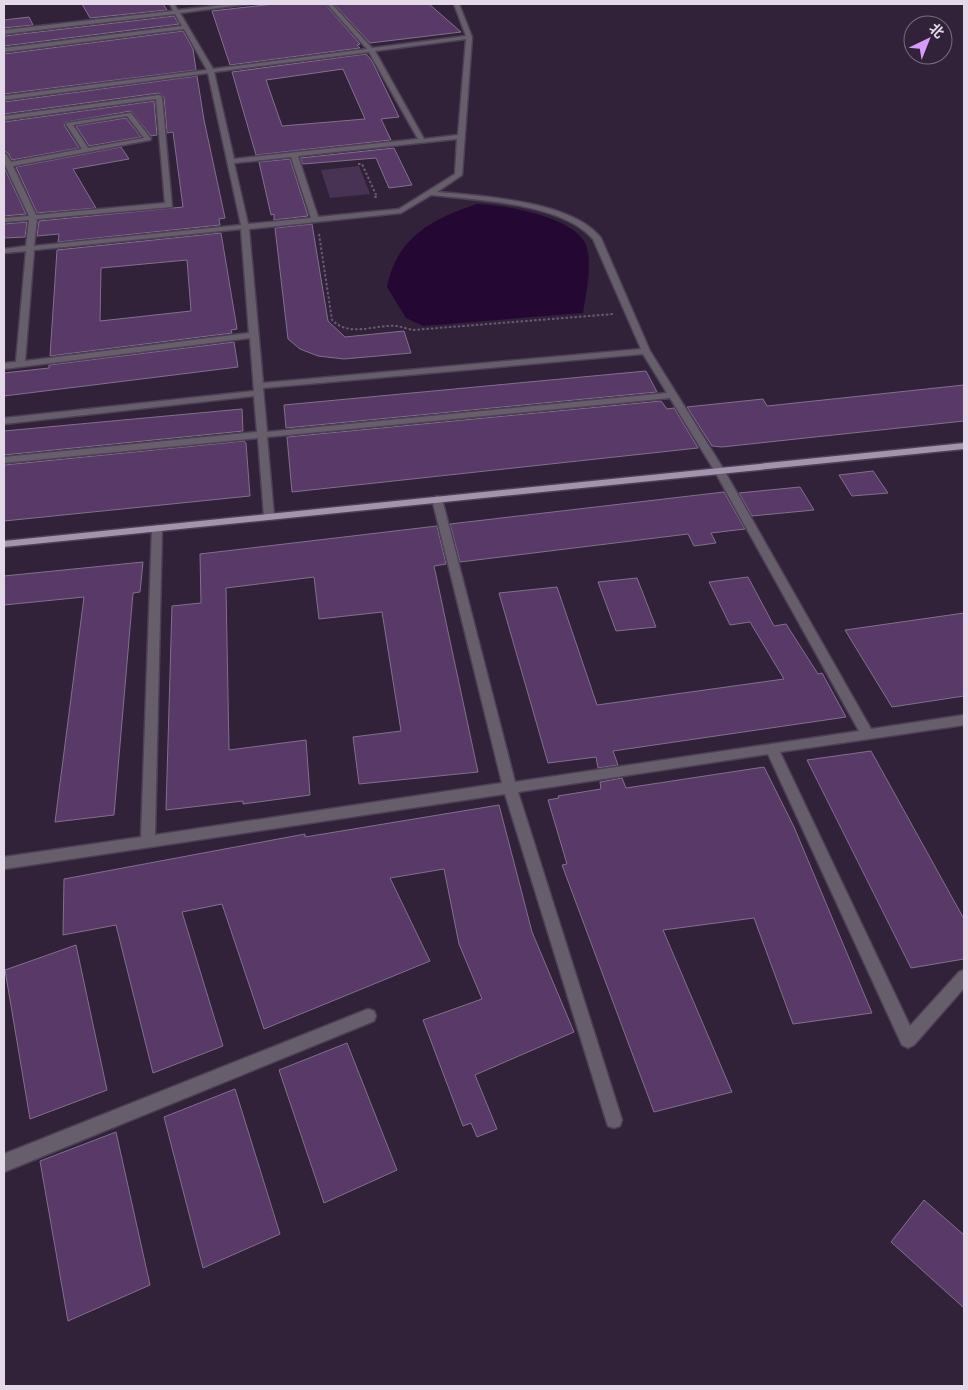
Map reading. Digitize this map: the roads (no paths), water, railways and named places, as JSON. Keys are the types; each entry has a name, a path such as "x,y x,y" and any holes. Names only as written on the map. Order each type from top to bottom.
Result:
{"main road":[{"path":"4,544 964,446"}],"street":[{"path":"172,4 211,71 245,227 269,516"},
{"path":"4,32 245,4"},
{"path":"329,4 371,50 422,141"},
{"path":"4,252 401,211 458,175 469,37 457,4"},
{"path":"4,50 186,27"},
{"path":"4,98 469,37"},
{"path":"4,118 159,97 169,205 4,220"},
{"path":"8,165 148,139 129,114 69,124 86,150"},
{"path":"231,161 461,137"},
{"path":"294,154 316,220"},
{"path":"4,156 33,217 20,364"},
{"path":"429,193 499,200 566,216 587,227 597,238 646,351 719,470 868,735"},
{"path":"4,366 254,335"},
{"path":"4,421 259,389 646,351"},
{"path":"4,460 674,395"},
{"path":"437,499 510,788 614,1120"},
{"path":"148,842 157,528"},
{"path":"4,863 964,720"},
{"path":"772,749 908,1040 964,977"},
{"path":"4,1163 368,1016"}]}
